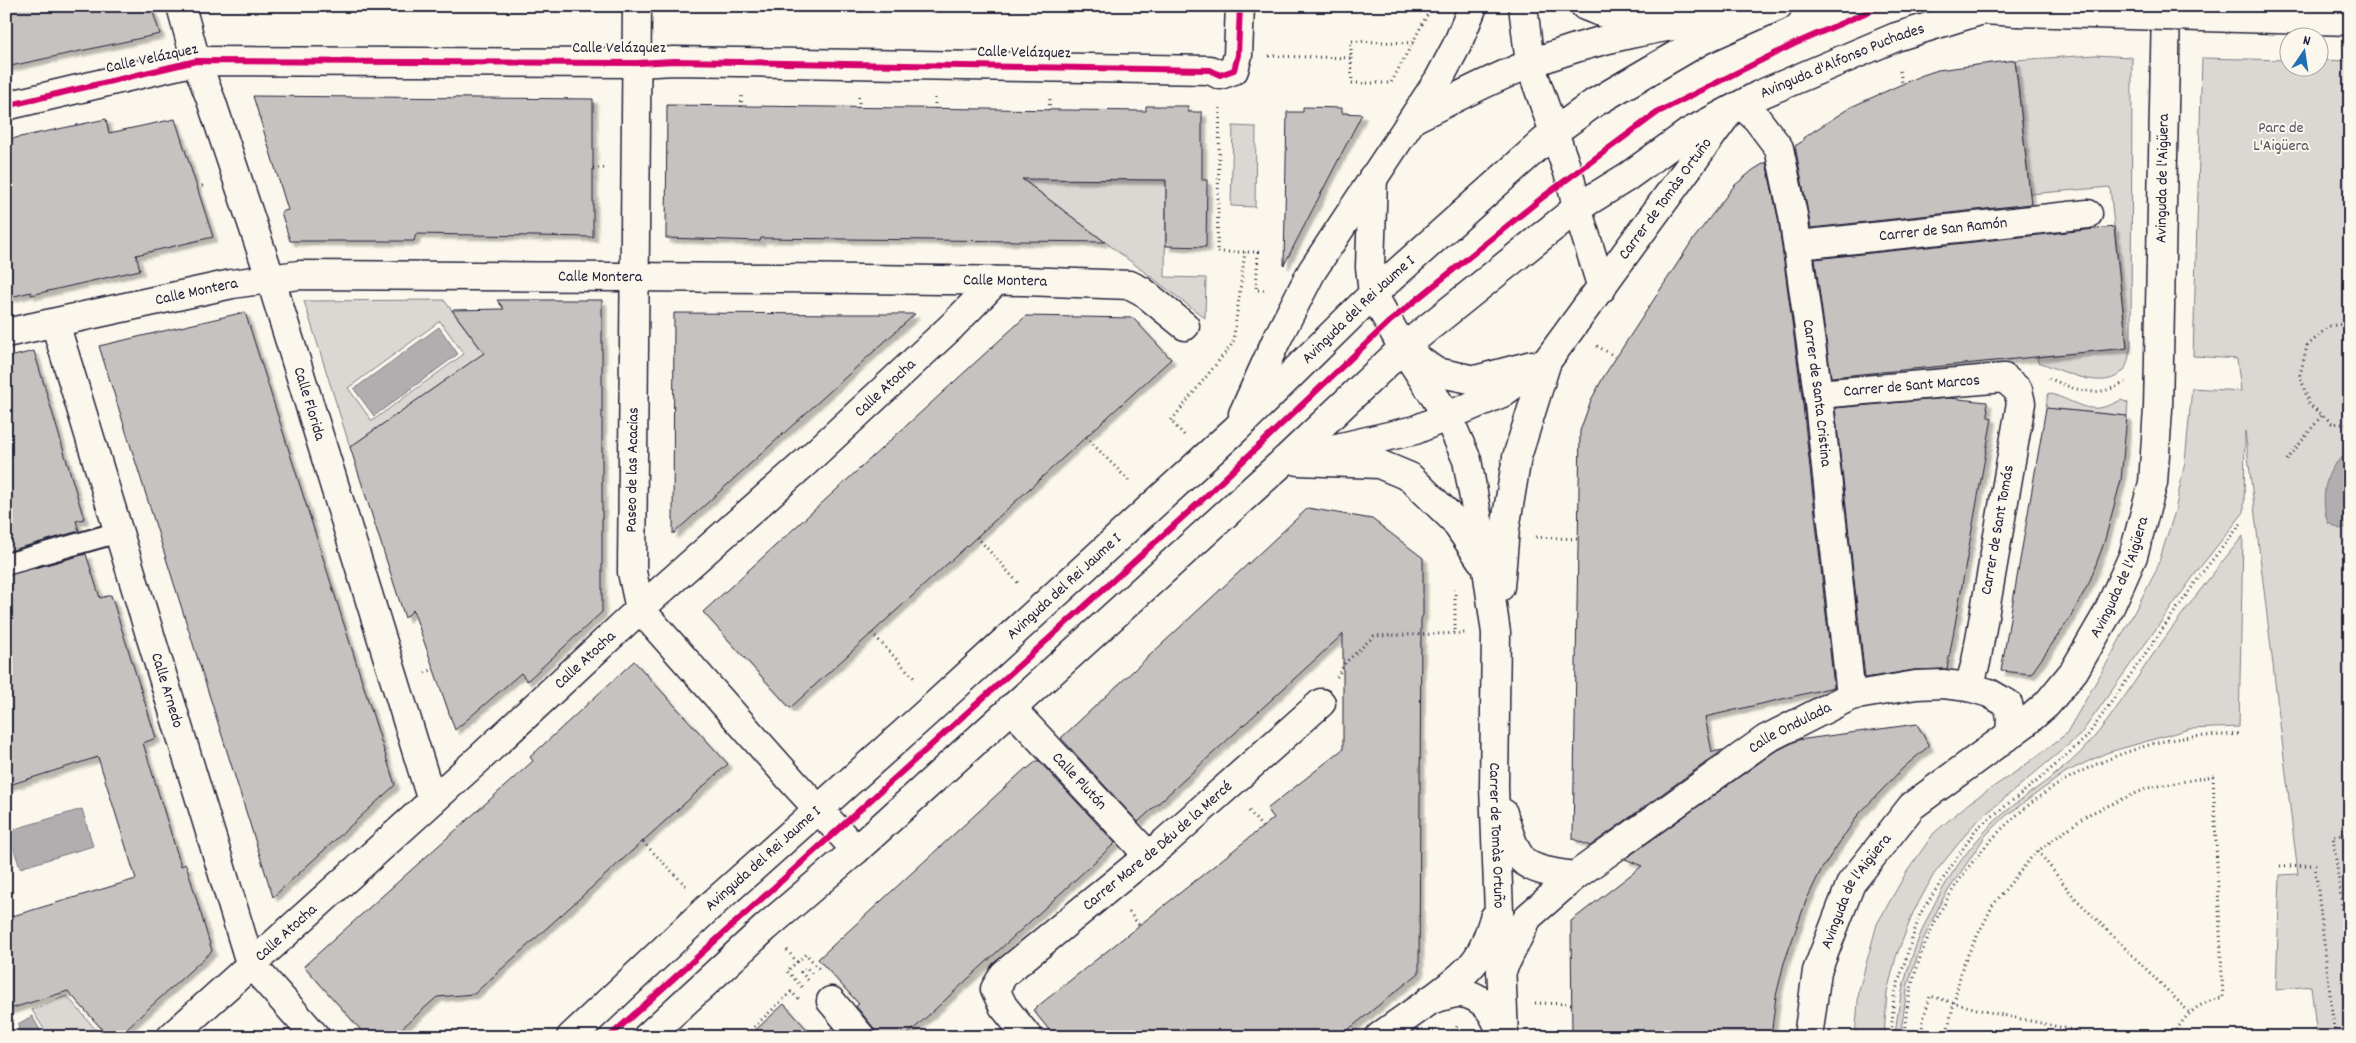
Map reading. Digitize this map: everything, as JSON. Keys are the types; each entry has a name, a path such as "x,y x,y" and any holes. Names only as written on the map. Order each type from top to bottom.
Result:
{"street":[{"name":"Calle Florida","path":"181,6 196,61 211,100 270,277 432,801"},
{"name":"Paseo de las Acacias","path":"637,6 632,572 640,609 856,850"},
{"path":"1231,67 1240,6"},
{"path":"1236,429 1276,341 1312,271 1373,175 1413,119 1457,46 1473,6"},
{"path":"1524,6 1530,64 1570,178 1577,208 1602,288"},
{"path":"1585,6 1603,13 1707,20"},
{"name":"Avinguda de l'Aigüera","path":"1808,1037 1816,971 1850,883 1912,806 2010,735 2048,704 2074,671 2106,616 2133,556 2153,483 2160,372 2166,6"},
{"path":"1413,119 1530,64 1628,34 1771,9"},
{"path":"1553,133 1594,103 1694,45 1771,9"},
{"name":"Avinguda d'Alfonso Puchades","path":"1577,208 1627,177 1688,133 1736,107 1896,37 1983,10 2350,21"},
{"name":"Calle Velázquez","path":"6,106 196,61 674,62 1210,70 1231,67"},
{"name":"Carrer de Santa Cristina","path":"1736,107 1757,119 1779,148 1799,245 1818,394 1851,696"},
{"name":"Carrer de Tomàs Ortuño","path":"1504,1037 1494,787 1496,633 1505,529 1517,457 1548,361 1736,107"},
{"name":"Avinguda del Rei Jaume I","path":"571,1037 708,908 938,702 1236,429 1373,294 1553,133"},
{"path":"1373,175 1370,259 1373,294"},
{"path":"647,1037 765,928 856,850 1284,461 1403,348 1577,208"},
{"name":"Carrer de San Ramón","path":"1799,245 2088,214"},
{"name":"Calle Montera","path":"6,333 270,277 299,275 996,281 1130,286 1142,291 1185,326"},
{"name":"Calle Atocha","path":"171,1037 250,963 432,801 640,609 807,461 937,341 996,281"},
{"name":"Carrer de Tomàs Ortuño","path":"1373,294 1403,348 1448,417 1467,460 1487,569 1496,633"},
{"name":"Calle Arnedo","path":"55,322 250,963 316,1037"},
{"path":"1403,348 1436,372 1475,380 1548,361"},
{"path":"1284,461 1415,430 1502,394 1548,361"},
{"name":"Carrer de Sant Marcos","path":"1818,394 2004,378"},
{"name":"Carrer de Sant Tomás","path":"1969,687 1976,662 2021,403 2018,390 2004,378"},
{"path":"1284,461 1379,464 1410,477 1454,520 1487,569"},
{"name":"Calle Ondulada","path":"1501,972 1528,917 1575,876 1766,739 1851,696 1916,685 1943,684 1969,687 1989,693 2008,704 2011,718 2010,735"},
{"name":"Carrer Mare de Déu de la Mercé","path":"1028,1037 1003,1006 995,989 1004,974 1148,855 1321,703"},
{"name":"Calle Plutón","path":"1011,708 1148,855"},
{"path":"1494,787 1514,846 1525,862 1555,874 1575,876"},
{"path":"1379,1037 1461,976 1478,958 1489,936 1498,907"},
{"path":"820,989 861,1037"},
{"path":"1427,1001 1460,993 1482,1000 1497,1019 1504,1037"}],"lane":[{"path":"6,564 119,532"}],"path":[{"path":"1413,42 1351,41 1352,82 1391,83 1413,42 1432,6"},
{"path":"1256,271 1258,252 1217,252 1231,67 1351,58"},
{"path":"1205,457 1172,421 1233,343 1244,252"},
{"path":"2350,323 2329,326 2307,346 2300,375 2309,404 2332,423 2350,425"},
{"path":"2004,378 2044,376 2068,387 2093,393 2113,390 2140,372 2160,372"},
{"path":"2287,460 2322,415"},
{"path":"1086,437 1152,505"},
{"path":"1891,1037 1894,996 1920,914 1976,829 2036,782 2086,738 2202,573 2243,521"},
{"path":"977,537 1041,607"},
{"path":"1536,537 1578,539"},
{"path":"1455,589 1455,633"},
{"path":"872,633 938,702"},
{"path":"1321,703 1345,663 1374,636 1496,633"},
{"path":"1904,1037 1912,985 1926,942 1945,903 1969,866 1998,832 2032,802 2069,778 2109,759 2151,744 2195,736 2240,734"},
{"path":"1948,1037 1963,964 1992,905 2038,851 2087,815 2148,788 2213,776 2223,998 2194,1008 2179,1023 2173,1037"},
{"path":"2350,834 2333,836 2350,968"},
{"path":"643,842 708,908"},
{"path":"2038,851 2073,896 2190,1013"},
{"path":"2280,866 2315,865 2335,1037"},
{"path":"765,928 797,962"},
{"path":"805,991 787,971 806,954 816,966"},
{"path":"806,967 820,989 801,972 806,967"},
{"path":"754,1027 792,992"},
{"path":"1921,1037 1923,1020 1930,996 1984,1011 2106,1037"},
{"path":"1457,1037 1458,1025"}],"green space":[{"path":"2095,55 2132,57 2131,347 2124,370 2116,377 2106,380 2082,378 2038,362 2037,357 2127,347 2110,187 2030,194 2015,60"},
{"name":"Parc de L'Aigüera","path":"2202,58 2278,60 2278,78 2328,78 2328,60 2350,61 2350,1037 2317,1037 2311,986 2276,990 2280,875 2298,874 2245,431 2244,512 2198,570 2080,735 1974,824 1934,874 1913,913 1896,957 1887,992 1884,1037 1855,1037 1859,990 1877,924 1906,873 1934,833 1969,803 2020,769 2066,734 2111,656 2156,571 2175,511 2185,462 2192,388 2241,391 2237,359 2193,356"},
{"path":"1233,126 1256,127 1255,207 1231,206"},
{"path":"1021,178 1166,180 1165,277 1206,278 1205,318"},
{"path":"444,300 484,353 350,447 304,301","holes":["440,321 464,354 372,421 348,388"]},
{"path":"2048,393 2084,407 2092,408 2100,408 2121,400 2128,403 2127,416 2046,408"},
{"path":"2243,536 2239,727 2189,729 2106,753 2066,772 2007,815 1986,835 1942,900 1923,940 1908,984 1900,1037 1895,1037 1906,976 1916,945 1944,887 1962,860 1981,835 2003,814 2070,762 2090,742 2185,610"},
{"path":"67,996 102,1037 49,1037 32,1010"}],"shaded area":[{"path":"439,327 458,354 374,416 354,389"},
{"path":"2350,455 2350,526 2340,529 2328,523 2324,494 2329,474 2340,459"},
{"path":"82,809 93,846 20,868 8,831"},
{"path":"32,1016 44,1037 20,1037 18,1024"}],"building":[{"path":"6,6 151,6 160,34 6,67"},
{"path":"2015,60 2031,204 1811,228 1795,146 1803,141 1803,138 1851,107 1920,76 1938,70"},
{"path":"253,96 593,99 593,237 416,234 414,241 290,241 281,212 288,210"},
{"path":"667,105 1146,111 1146,106 1188,106 1188,112 1202,112 1202,180 1207,180 1206,247 1166,246 1166,180 1022,179 1105,242 761,238 760,241 666,238"},
{"path":"1303,107 1342,108 1342,113 1362,114 1284,265 1287,112 1303,112"},
{"path":"106,119 109,133 175,119 213,237 136,255 140,270 31,295 31,292 6,298 6,140"},
{"path":"1766,162 1778,218 1802,396 1834,687 1705,717 1712,752 1723,750 1590,846 1573,839 1580,431 1591,400 1604,376 1692,241 1734,186"},
{"path":"2114,227 2127,348 1831,377 1815,259"},
{"path":"497,300 602,300 602,612 527,681 521,673 455,730 413,610 405,618 350,447 484,353 452,310 504,309"},
{"path":"245,312 395,785 273,897 99,346"},
{"path":"674,313 852,314 915,314 673,534"},
{"path":"1026,316 1133,318 1171,359 790,708 703,612"},
{"path":"34,351 84,519 76,521 79,531 6,552 6,358"},
{"path":"1949,398 1987,402 1988,417 1992,418 1947,669 1914,670 1865,678 1835,408"},
{"path":"2046,408 2127,416 2121,480 2104,543 2089,583 2068,621 2031,674 2001,671"},
{"path":"1308,508 1372,519 1423,558 1419,973 1339,1037 1055,1037 1033,1010 1274,818 1267,809 1343,749 1343,634 1138,822 1061,738"},
{"path":"86,554 100,598 111,595 156,738 143,743 181,866 186,864 212,951 117,1037 109,1037 68,991 6,1010 6,918 136,879 98,757 6,786 6,576"},
{"path":"634,661 728,764 474,994 437,997 392,1037 367,1037 304,966 533,761 530,757"},
{"path":"1917,724 1929,746 1904,767 1858,815 1821,870 1806,901 1784,963 1776,996 1771,1037 1572,1037 1571,921 1642,866 1625,859 1774,752 1798,740"},
{"path":"1038,760 1115,843 905,1037 876,1037 873,1027 856,1006 859,1004 818,959 1026,768"},
{"path":"784,1004 814,1037 748,1037"},
{"path":"832,1027 840,1037 822,1037"}],"cycle path":[{"path":"6,106 196,61 637,63 674,61 1210,70 1220,75 1234,70 1238,55 1240,6"},
{"path":"609,1037 1204,498 1389,322 1543,197 1658,112 1794,44 1874,9 1890,6"}]}
